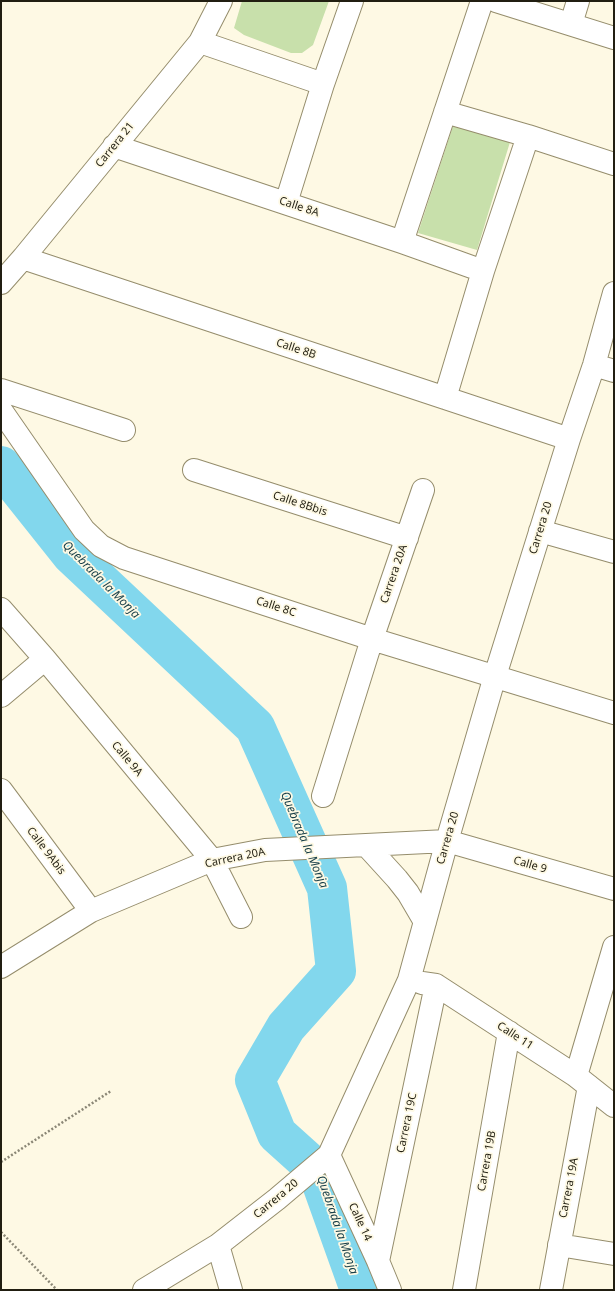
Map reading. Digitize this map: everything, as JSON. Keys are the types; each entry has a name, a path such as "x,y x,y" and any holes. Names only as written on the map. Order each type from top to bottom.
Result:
{"street":[{"name":"Carrera 21","path":"1,283 200,42 221,1"},
{"path":"286,203 323,84 352,1"},
{"path":"402,242 482,1"},
{"path":"496,1 614,38"},
{"path":"571,24 578,1"},
{"path":"200,42 323,84"},
{"path":"445,112 528,136 614,164"},
{"path":"445,398 483,272 528,136"},
{"name":"Calle 8A","path":"114,146 402,242 483,272"},
{"name":"Calle 8B","path":"23,258 569,438"},
{"name":"Carrera 20","path":"144,1290 218,1245 277,1199 321,1161 409,980 424,922 495,676 569,438 604,368 614,293"},
{"path":"1,390 124,430"},
{"name":"Calle 8C","path":"1,410 84,530 101,546 124,558 372,639 614,712"},
{"name":"Calle 8Bbis","path":"194,470 407,538"},
{"name":"Carrera 20A","path":"323,796 372,639 423,490"},
{"path":"540,531 614,552"},
{"name":"Calle 9A","path":"1,609 212,860 241,917"},
{"path":"1,696 44,659"},
{"name":"Calle 9Abis","path":"3,796 91,911"},
{"name":"Carrera 20A","path":"1,967 91,911 212,860 265,850 447,841"},
{"name":"Calle 9","path":"447,841 614,889"},
{"path":"359,845 397,879 408,893 424,922"},
{"name":"Carrera 19A","path":"551,1290 583,1081 614,947"},
{"name":"Calle 11","path":"409,980 436,985 583,1081 614,1106"},
{"name":"Carrera 19C","path":"378,1261 436,985"},
{"name":"Carrera 19B","path":"464,1290 510,1032"},
{"name":"Calle 14","path":"321,1161 378,1261 390,1290"},
{"path":"218,1245 231,1290"},
{"path":"559,1245 614,1254"}],"path":[{"path":"1,1162 111,1091"},
{"path":"1,1232 57,1290"}],"green space":[{"path":"242,1 329,1 313,45 302,53 291,53 244,35 234,28"},
{"path":"453,126 510,142 477,250 418,233"}],"waterway":[{"name":"Quebrada la Monja","path":"1,466 72,555 255,727 327,888 336,971 286,1027 255,1080 277,1134 317,1170 360,1290"}]}
